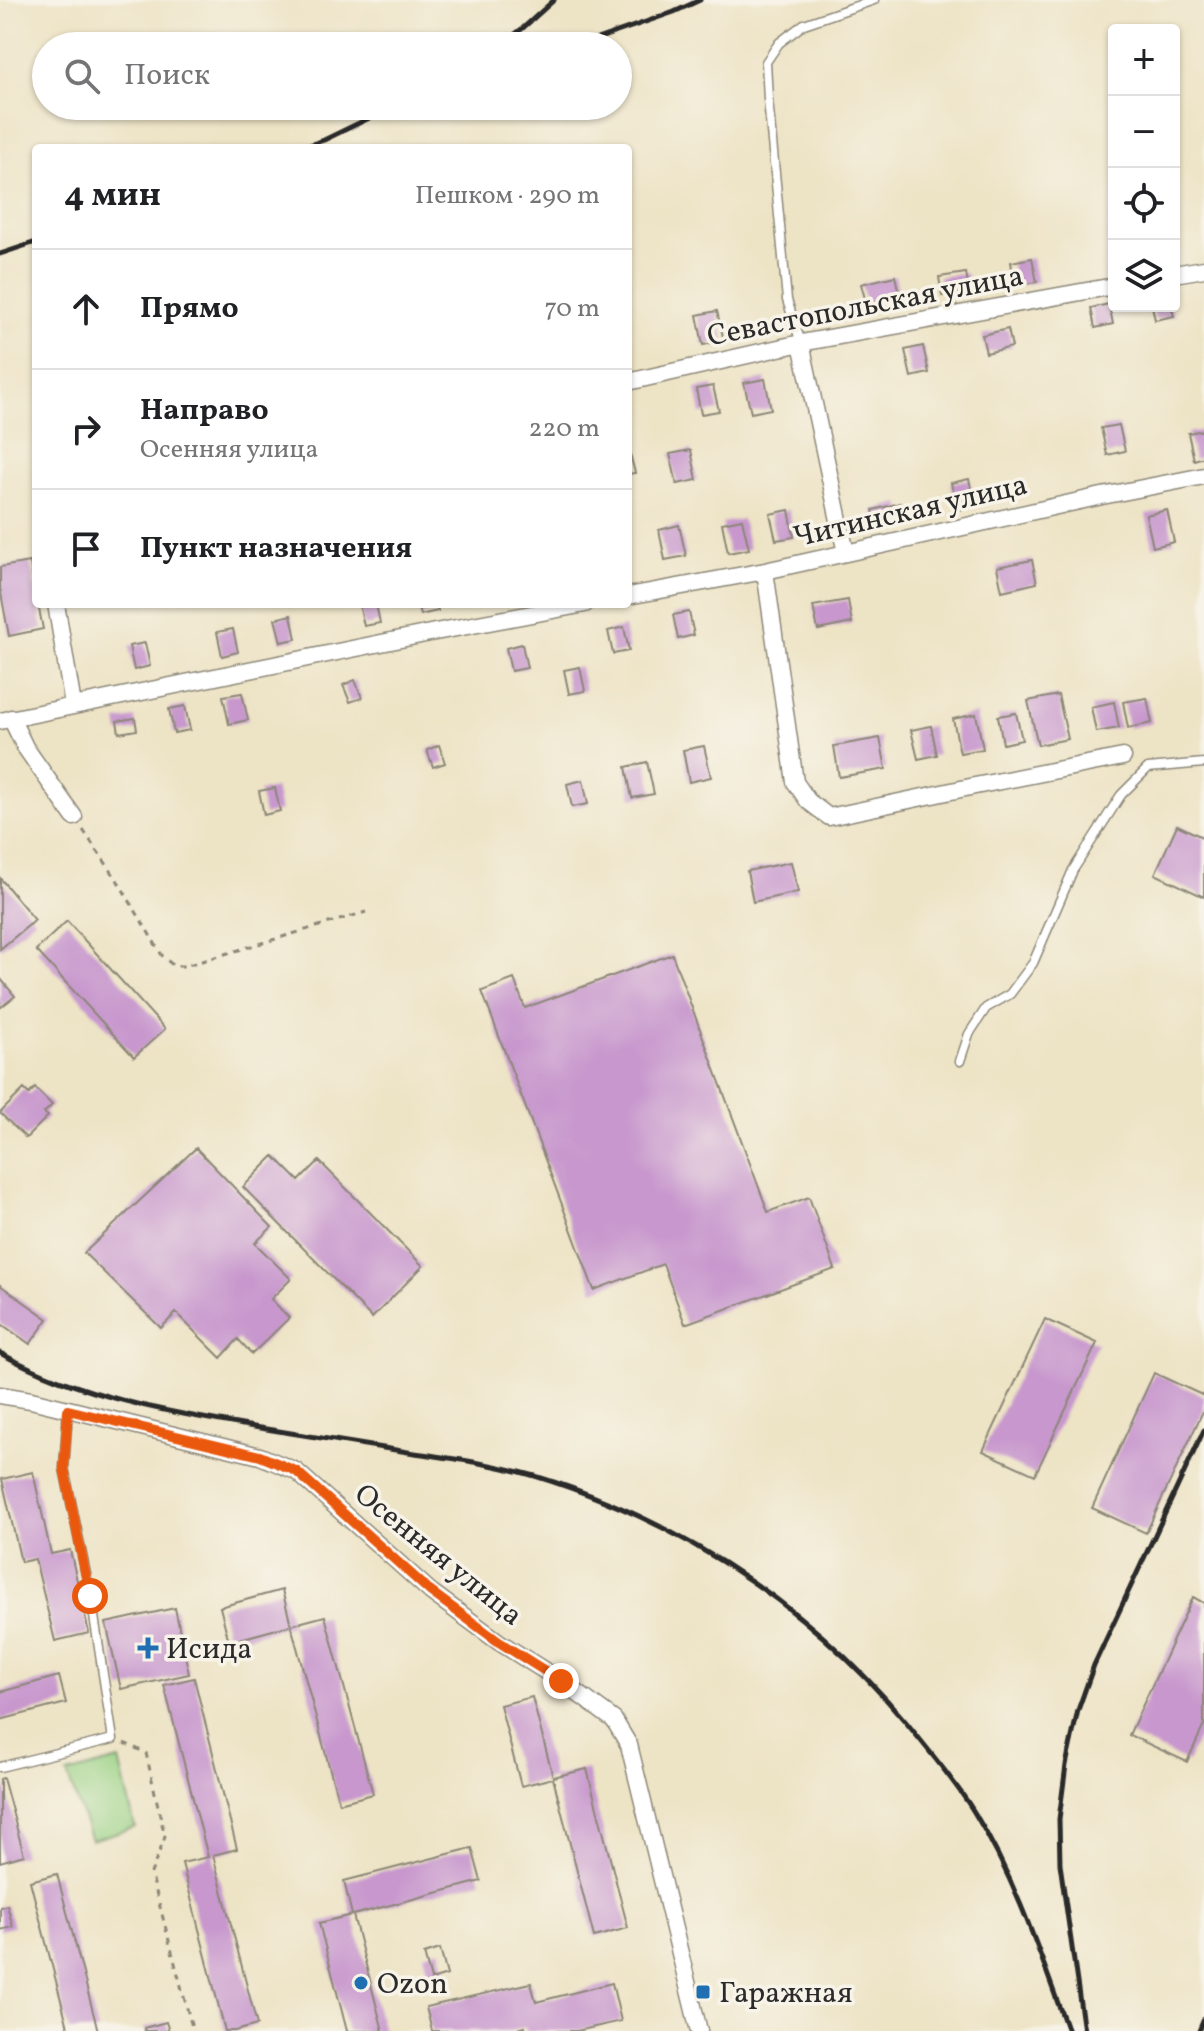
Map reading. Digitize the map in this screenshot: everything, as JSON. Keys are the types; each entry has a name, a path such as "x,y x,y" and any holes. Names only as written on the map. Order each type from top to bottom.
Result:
{"street":[{"path":"1180,273 1204,269"},
{"name":"Севастопольская улица","path":"632,381 801,343 1108,287"},
{"path":"801,343 846,553"},
{"name":"Читинская улица","path":"632,595 765,571 1204,476"},
{"path":"765,571 795,782 808,801 829,817 1123,757"},
{"path":"56,608 73,705"},
{"path":"74,817 6,720 564,608"},
{"name":"Осенняя улица","path":"0,1395 260,1456 296,1471 431,1592 614,1720 629,1745 699,2031"}],"lane":[{"path":"801,343 787,300 766,62 779,43 804,24 874,0"},
{"path":"960,1061 969,1034 986,1008 1010,994 1033,963 1073,870 1121,795 1148,768 1204,763"},
{"path":"0,1767 113,1739 92,1603 64,1468 68,1410"}],"path":[{"path":"74,817 116,878 163,957 174,966 185,966 366,912"},
{"path":"113,1739 146,1753 165,1837 151,1873 193,2031"}],"green space":[{"path":"119,1760 135,1827 91,1840 67,1774"}],"building":[{"path":"1032,258 1037,282 1015,286 1011,262"},
{"path":"966,273 969,291 942,296 939,277"},
{"path":"895,276 900,298 867,306 861,284"},
{"path":"1108,304 1113,324 1095,328 1091,308"},
{"path":"717,311 724,341 703,345 697,315"},
{"path":"1153,312 1173,312 1174,316 1155,320"},
{"path":"1008,329 1012,347 986,353 982,335"},
{"path":"923,346 929,373 911,377 905,350"},
{"path":"765,379 771,409 751,413 744,383"},
{"path":"713,386 719,411 701,414 696,389"},
{"path":"1119,425 1125,451 1107,455 1101,428"},
{"path":"1204,430 1204,457 1194,460 1188,433"},
{"path":"691,450 697,480 677,484 670,454"},
{"path":"969,479 975,506 957,510 951,483"},
{"path":"900,503 905,521 878,528 873,510"},
{"path":"789,510 794,537 776,540 770,514"},
{"path":"1167,510 1174,542 1153,547 1146,515"},
{"path":"742,519 749,549 728,553 722,523"},
{"path":"679,525 686,556 665,560 659,530"},
{"path":"1032,560 1037,583 1002,591 997,567"},
{"path":"30,562 32,608 39,608 43,629 9,636 0,588 0,567"},
{"path":"848,600 852,623 818,630 813,606"},
{"path":"360,608 377,608 380,623 364,626"},
{"path":"418,608 438,608 438,611 420,615"},
{"path":"689,612 694,635 678,639 673,615"},
{"path":"291,615 296,639 281,642 275,619"},
{"path":"624,627 629,651 613,654 608,631"},
{"path":"233,629 238,652 222,656 217,632"},
{"path":"145,643 150,666 134,670 129,646"},
{"path":"522,644 527,668 511,671 506,648"},
{"path":"580,667 585,691 569,694 564,670"},
{"path":"355,680 362,698 350,702 343,685"},
{"path":"242,693 248,720 229,724 223,696"},
{"path":"1058,695 1068,739 1038,745 1028,701"},
{"path":"1147,698 1152,723 1128,728 1123,702"},
{"path":"1114,702 1119,728 1096,732 1091,707"},
{"path":"185,706 190,730 174,733 169,709"},
{"path":"1016,713 1022,740 1003,744 998,716"},
{"path":"976,714 983,749 960,753 953,719"},
{"path":"135,718 137,730 119,733 117,721"},
{"path":"931,726 937,755 918,759 911,730"},
{"path":"880,738 886,769 839,777 834,746"},
{"path":"439,745 445,763 433,767 427,750"},
{"path":"704,746 711,777 689,782 683,750"},
{"path":"647,762 654,794 632,798 626,767"},
{"path":"583,780 588,804 572,807 567,784"},
{"path":"275,788 280,811 264,815 259,791"},
{"path":"1177,825 1204,838 1204,897 1155,874"},
{"path":"791,862 798,892 753,902 747,871"},
{"path":"0,878 35,920 0,949"},
{"path":"67,921 165,1029 134,1057 36,950"},
{"path":"672,954 768,1212 809,1197 835,1269 685,1324 663,1264 594,1290 482,991 514,979 525,1008"},
{"path":"0,978 15,996 0,1008"},
{"path":"35,1088 52,1105 44,1113 48,1116 26,1138 0,1113 24,1089 29,1094"},
{"path":"196,1148 272,1227 255,1243 291,1279 271,1299 289,1318 252,1354 238,1339 221,1358 176,1313 161,1328 84,1253"},
{"path":"274,1156 299,1181 319,1161 423,1266 372,1318 243,1187"},
{"path":"0,1285 48,1319 30,1344 0,1323"},
{"path":"1045,1319 1097,1343 1035,1475 983,1451"},
{"path":"1154,1373 1204,1396 1204,1409 1146,1533 1092,1508"},
{"path":"33,1472 51,1554 70,1550 89,1633 55,1641 35,1559 21,1562 2,1479"},
{"path":"282,1590 291,1625 229,1642 220,1607"},
{"path":"1193,1597 1204,1603 1204,1725 1187,1762 1129,1735"},
{"name":"Исида","path":"175,1608 189,1674 121,1689 106,1623"},
{"path":"325,1616 373,1794 339,1803 291,1625"},
{"path":"59,1676 66,1703 0,1720 0,1692"},
{"path":"194,1678 237,1849 213,1855 257,2025 235,2031 225,2031 182,1863 208,1857 164,1685"},
{"path":"532,1697 553,1777 587,1769 628,1928 594,1937 553,1778 521,1786 500,1705"},
{"path":"3,1778 24,1855 0,1862 0,1779"},
{"path":"472,1848 481,1881 353,1915 383,2031 347,2031 319,1923 352,1915 344,1881"},
{"path":"57,1874 98,2031 69,2031 30,1881"},
{"path":"7,1905 13,1927 0,1930 0,1907"},
{"path":"440,1949 447,1975 431,1980 424,1954"},
{"path":"531,1983 536,2002 612,1983 621,2021 577,2031 526,2031 525,2027 510,2031 432,2031 426,2007"},
{"path":"166,2022 169,2031 145,2031 144,2028"}],"railway":[{"path":"518,32 554,0"},
{"path":"617,32 700,0"},
{"path":"312,144 365,120"},
{"path":"0,254 32,243"},
{"path":"0,1353 62,1381 160,1409 472,1462 535,1476 648,1520 752,1581 845,1657 887,1700 951,1779 1003,1864 1027,1919 1068,2031"},
{"path":"1084,2031 1060,1864 1059,1819 1066,1765 1078,1710 1094,1665 1204,1430"},
{"path":"1199,2031 1204,2019"}],"place":[{"name":"Исида","path":"148,1648"},
{"name":"Ozon","path":"361,1983"},
{"name":"Гаражная","path":"703,1992"}],"route":[{"path":"90,1596 64,1468 68,1410 260,1456 296,1471 431,1592 499,1642 561,1681"}]}
